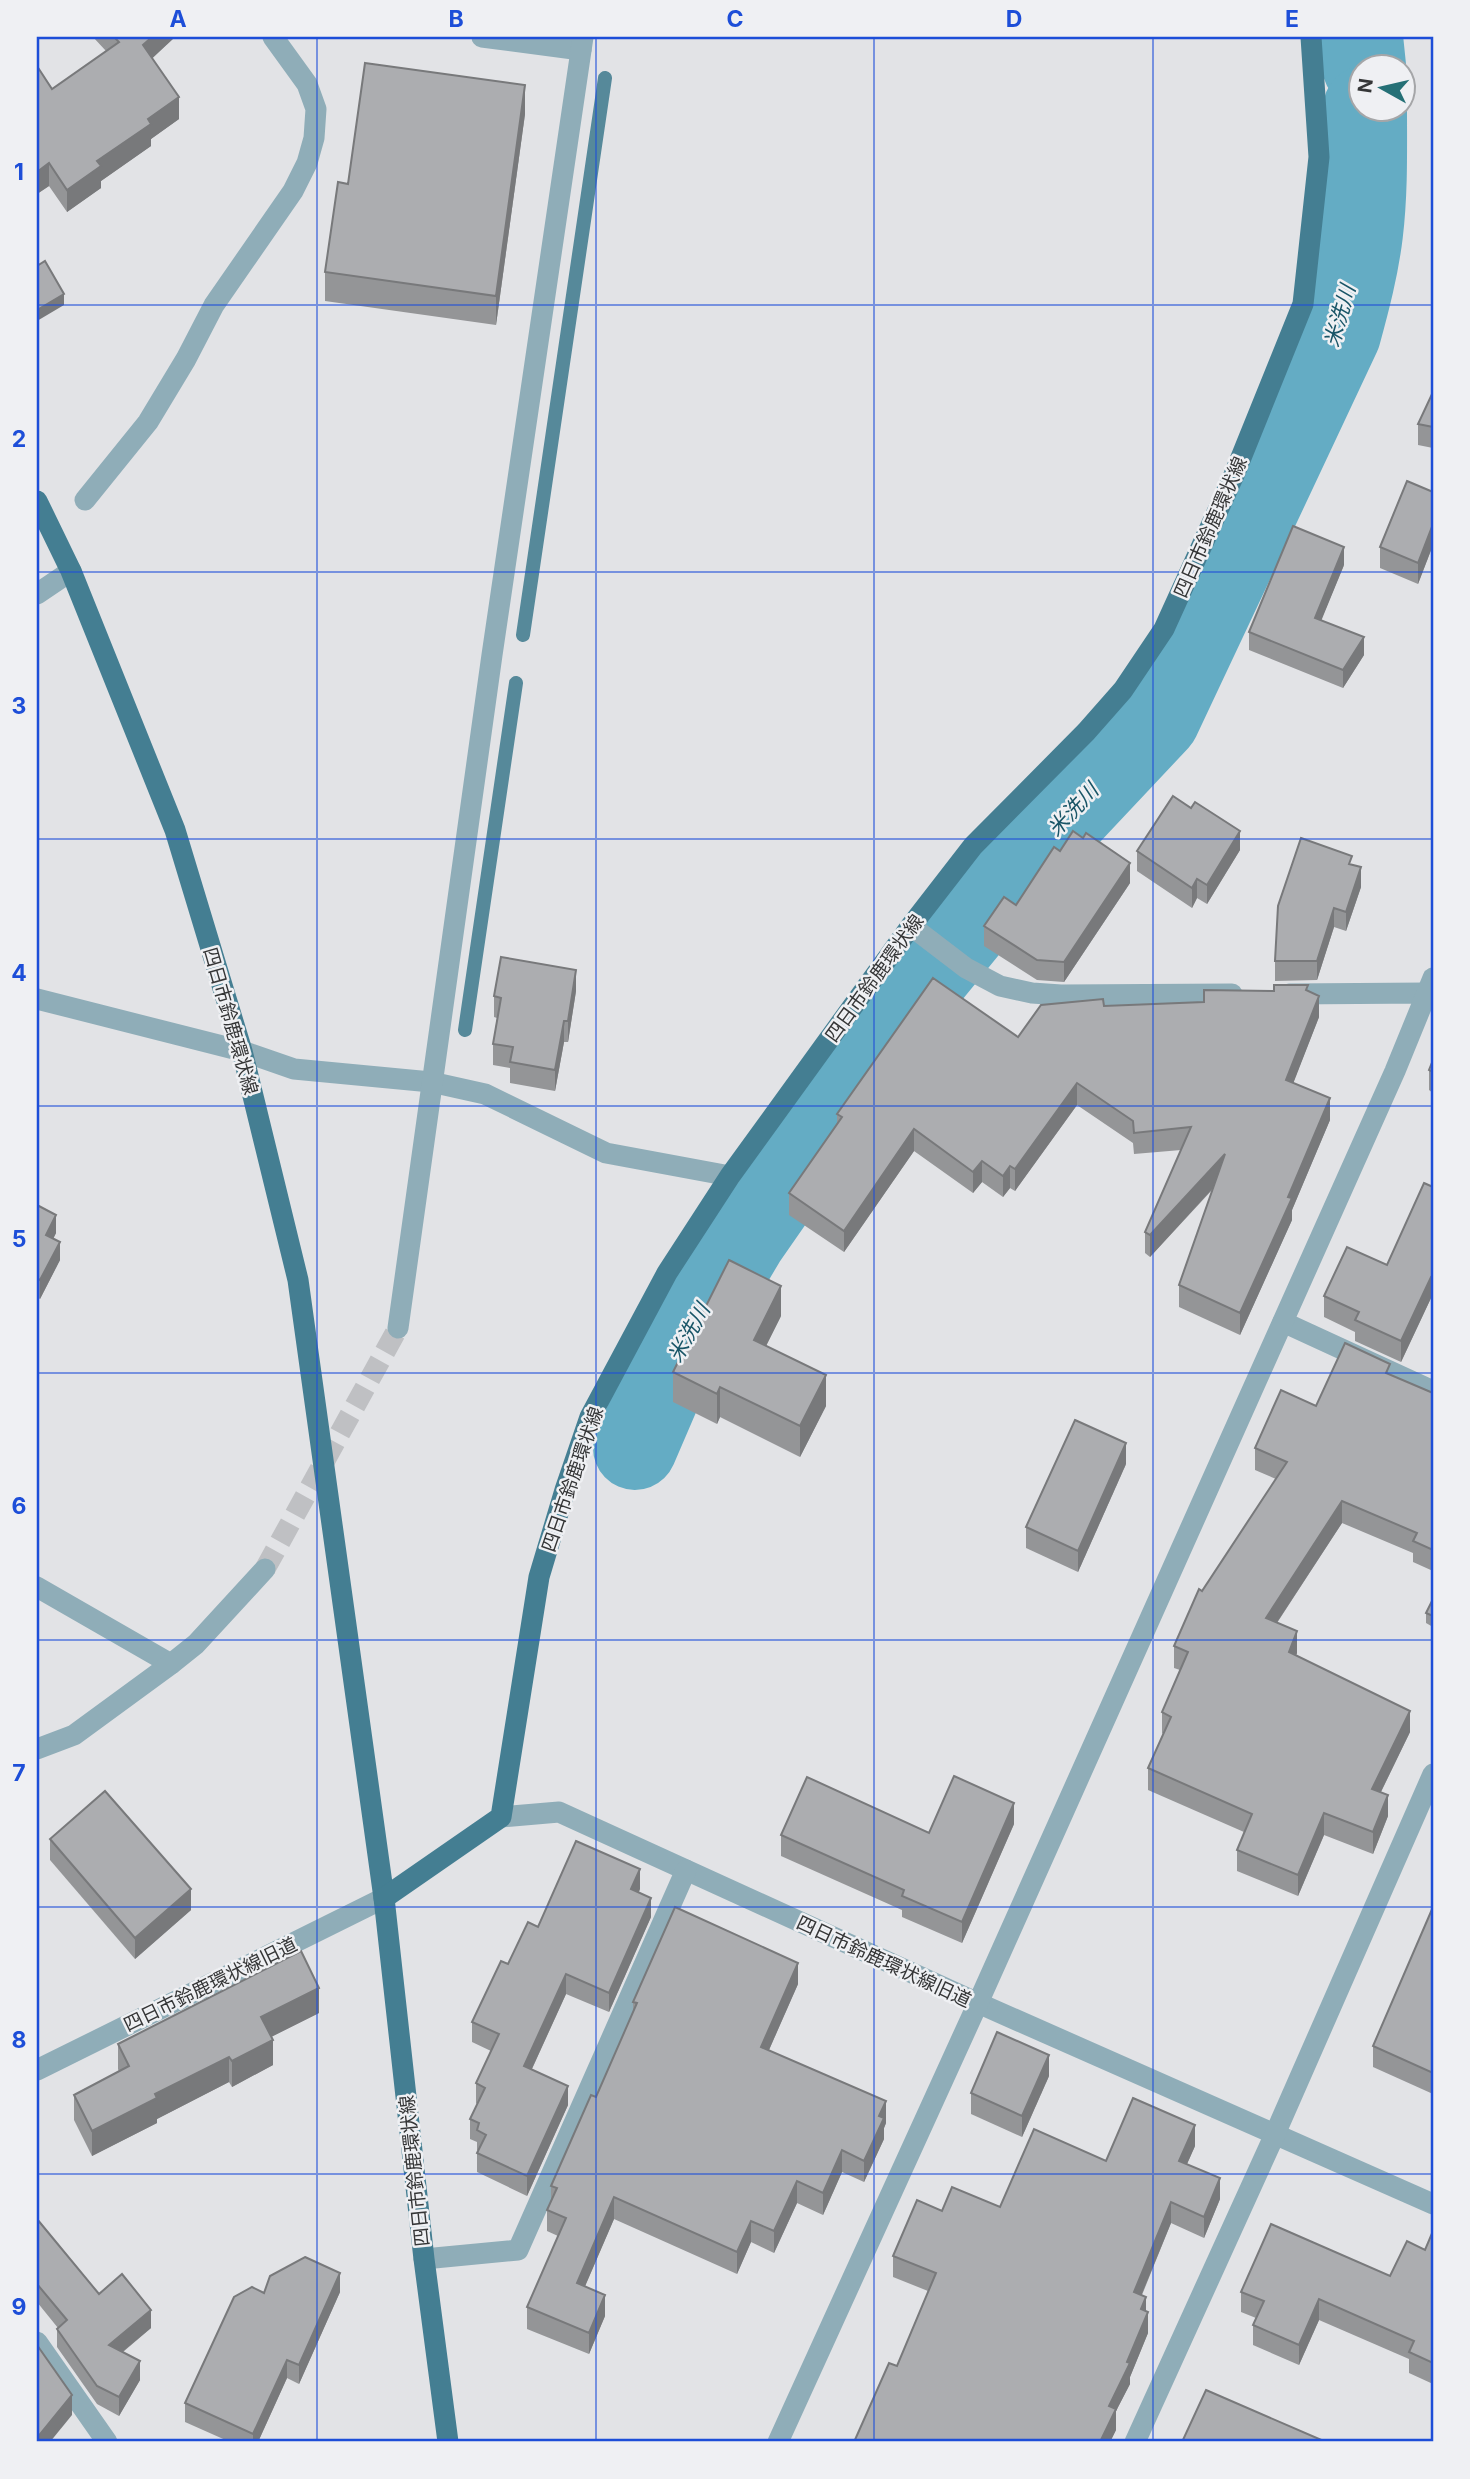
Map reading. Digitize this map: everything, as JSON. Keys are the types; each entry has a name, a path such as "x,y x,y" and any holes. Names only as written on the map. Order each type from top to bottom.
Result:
{"main road":[{"name":"四日市鈴鹿環状線","path":"501,1816 539,1577 565,1490 590,1417 667,1273 730,1176 919,932 973,846 1058,762 1122,691 1164,629 1234,475 1303,304 1319,157 1311,37"},
{"name":"四日市鈴鹿環状線","path":"37,501 71,571 175,831 242,1051 298,1280 384,1898 424,2259 448,2442"},
{"path":"384,1898 501,1816"}],"street":[{"path":"85,500 148,422 186,359 214,305 293,191 307,163 314,138 316,109 307,84 273,37"},
{"path":"398,1328 431,1082 582,43 482,37"},
{"path":"37,594 71,571"},
{"path":"919,932 966,968 1000,986 1031,993 1257,994 1431,989 978,2003 1433,2204"},
{"path":"37,999 242,1051 294,1069 431,1082 485,1094 606,1153 730,1176"},
{"path":"1283,1322 1433,1391"},
{"path":"37,1748 74,1735 171,1664 196,1644 265,1569"},
{"path":"37,1587 171,1664"},
{"path":"1135,2442 1275,2134 1433,1774"},
{"name":"四日市鈴鹿環状線旧道","path":"501,1816 559,1812 978,2003 778,2442"},
{"path":"424,2259 518,2250 686,1870"},
{"name":"四日市鈴鹿環状線旧道","path":"37,2070 384,1898"},
{"path":"37,2342 107,2442"}],"building":[{"path":"114,37 152,37 143,45 179,97 148,119 151,124 97,161 101,166 67,190 49,163 37,172 37,66 52,89 119,42"},
{"path":"365,63 525,85 496,296 325,272 338,182 348,184"},
{"path":"45,261 64,294 37,310 37,266"},
{"path":"1433,392 1433,427 1418,424"},
{"path":"1407,481 1433,492 1433,524 1418,563 1380,547"},
{"path":"1293,526 1344,547 1315,618 1364,637 1343,670 1249,632"},
{"path":"1173,796 1191,808 1195,802 1240,831 1207,885 1197,879 1192,888 1137,851"},
{"path":"1073,831 1083,838 1086,833 1130,863 1064,962 1037,960 984,926 1004,897 1016,905 1054,847 1060,851"},
{"path":"1301,838 1352,856 1349,864 1361,867 1346,912 1334,908 1317,961 1275,961 1278,906"},
{"path":"501,957 576,970 568,1021 564,1021 555,1070 510,1062 513,1047 493,1044 501,998 494,996"},
{"path":"933,978 1018,1037 1041,1005 1103,999 1104,1006 1204,1002 1204,990 1274,991 1274,985 1308,985 1306,990 1319,996 1286,1080 1330,1098 1288,1197 1292,1198 1240,1313 1179,1285 1225,1154 1150,1235 1145,1232 1191,1127 1134,1133 1133,1121 1077,1083 1015,1169 1010,1166 1003,1176 982,1161 973,1172 914,1129 844,1231 789,1193 842,1117 837,1114"},
{"path":"1424,1183 1433,1187 1433,1278 1431,1277 1401,1341 1355,1320 1359,1312 1324,1296 1347,1247 1387,1265"},
{"path":"37,1205 56,1215 46,1235 60,1242 40,1280 37,1279"},
{"path":"729,1260 781,1286 754,1340 826,1375 800,1426 720,1387 717,1394 673,1372"},
{"path":"1345,1343 1390,1364 1386,1373 1433,1393 1433,1550 1413,1541 1417,1533 1342,1501 1266,1618 1297,1631 1289,1652 1410,1711 1372,1789 1388,1795 1373,1832 1324,1813 1298,1875 1237,1850 1252,1814 1148,1768 1171,1717 1162,1712 1188,1652 1174,1646 1199,1589 1202,1591 1287,1462 1255,1448 1281,1390 1316,1406"},
{"path":"1075,1420 1126,1443 1078,1551 1026,1527"},
{"path":"1433,1599 1433,1616 1426,1613"},
{"path":"954,1776 1014,1803 962,1922 902,1896 904,1890 781,1835 807,1777 929,1833"},
{"path":"105,1791 191,1889 135,1938 50,1839"},
{"path":"576,1841 640,1869 631,1889 651,1898 609,1993 566,1974 524,2066 568,2086 527,2176 477,2153 486,2135 477,2130 479,2123 470,2119 485,2088 476,2083 499,2034 472,2022 501,1961 508,1964 528,1922 538,1927"},
{"path":"675,1907 798,1963 761,2047 886,2101 879,2116 884,2118 864,2161 842,2150 823,2193 797,2181 774,2231 751,2221 737,2252 614,2197 577,2283 605,2295 589,2333 527,2307 566,2218 547,2210 557,2188 551,2186 591,2095 596,2097 637,2003 633,2002"},
{"path":"1433,1907 1433,2073 1373,2046"},
{"path":"301,1951 319,1988 261,2017 273,2040 232,2061 229,2057 155,2094 157,2098 92,2131 74,2095 129,2066 118,2044"},
{"path":"997,2032 1049,2055 1022,2116 971,2093"},
{"path":"1133,2098 1195,2125 1179,2161 1220,2178 1204,2217 1171,2202 1134,2292 1146,2297 1141,2309 1148,2312 1127,2362 1130,2363 1109,2406 1116,2409 1100,2442 854,2442 889,2363 897,2366 936,2273 893,2256 917,2200 942,2211 952,2187 1000,2207 1034,2129 1106,2161"},
{"path":"37,2219 99,2294 122,2274 151,2310 109,2345 140,2361 119,2397 97,2386 57,2329 67,2320 37,2284"},
{"path":"1271,2224 1390,2276 1407,2241 1425,2250 1433,2231 1433,2363 1409,2352 1414,2341 1319,2299 1299,2345 1253,2325 1264,2301 1241,2292"},
{"path":"305,2257 340,2273 299,2365 287,2360 253,2434 185,2403 234,2297 252,2287 264,2293 270,2276"},
{"path":"37,2345 72,2395 37,2438"},
{"path":"1206,2390 1326,2442 1182,2442"}],"waterway":[{"name":"米洗川","path":"1361,37 1363,52"},
{"path":"523,635 605,78"},
{"name":"米洗川","path":"635,1448 675,1355 745,1238 925,979 1000,887 1158,719 1339,334 1355,271 1361,233 1365,122"},
{"path":"465,1030 516,683"}],"tunnel":[{"path":"265,1569 398,1328"}]}
